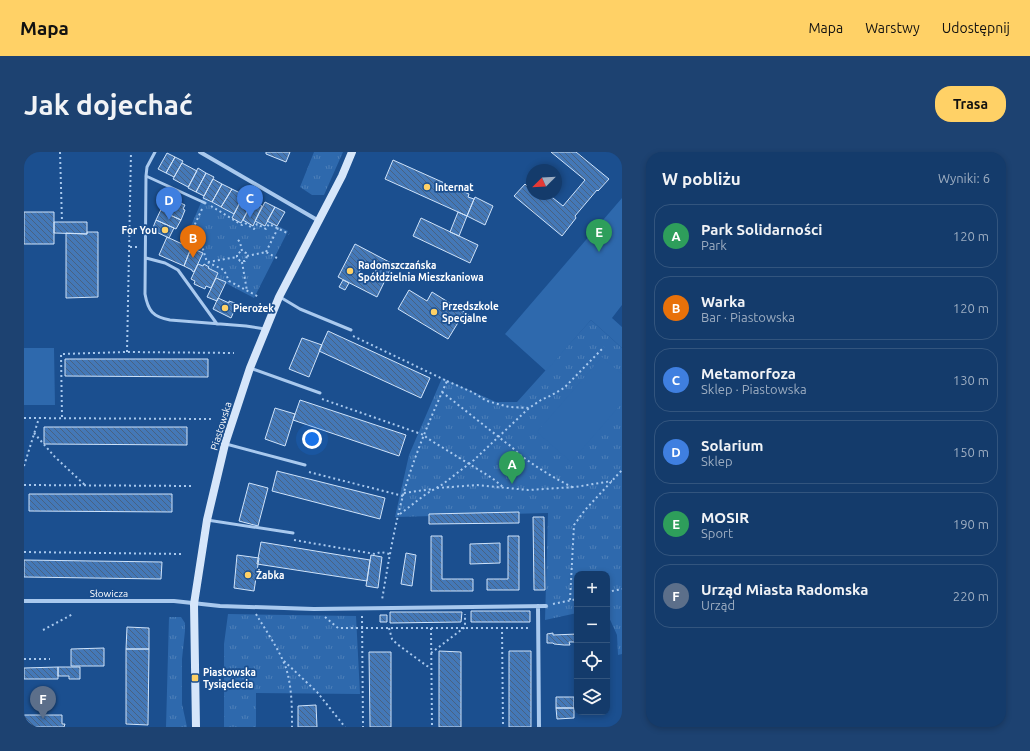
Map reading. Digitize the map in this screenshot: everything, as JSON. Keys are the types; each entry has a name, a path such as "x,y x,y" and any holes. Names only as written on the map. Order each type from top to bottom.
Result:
{"street":[{"path":"200,152 319,221"},
{"name":"Piastowska","path":"196,727 194,604 207,520 225,444 250,368 265,329 279,297 342,176 352,152"},
{"name":"Słowicza","path":"24,601 174,601 220,606 314,609 546,606"},
{"path":"538,606 539,727"}],"lane":[{"path":"155,152 147,167 146,176 145,294 150,310 161,318 170,320 265,329"},
{"path":"146,176 205,203"},
{"path":"146,258 165,263 178,270 217,324"},
{"path":"279,297 300,309 351,330"},
{"path":"250,368 320,393"},
{"path":"225,444 305,466"},
{"path":"207,520 293,533"}],"path":[{"path":"60,152 62,222"},
{"path":"127,352 131,152"},
{"path":"259,297 229,281 224,270 207,262 201,243 189,237 205,203 242,226 245,223 254,229 257,224 266,229 269,224 289,234"},
{"path":"266,252 278,228"},
{"path":"238,240 242,251 247,256"},
{"path":"237,257 237,254 242,251"},
{"path":"247,256 266,252 277,258"},
{"path":"242,262 245,261 247,256"},
{"path":"207,262 237,257"},
{"path":"237,257 242,262 247,291"},
{"path":"349,334 472,392 487,401 509,407 529,408"},
{"path":"399,515 469,464 529,408 540,400 564,388 604,347"},
{"path":"62,417 61,354 127,352 234,353"},
{"path":"381,608 390,554 404,495 424,435 447,381"},
{"path":"442,392 526,459 548,474 573,488"},
{"path":"315,397 424,435 492,478 503,487"},
{"path":"24,418 62,417 212,420"},
{"path":"24,466 39,418"},
{"path":"34,434 55,457 87,486"},
{"path":"570,600 574,526 585,510 622,470"},
{"path":"306,471 404,495 435,488 477,485 528,490 573,488 612,481"},
{"path":"24,485 193,486"},
{"path":"287,539 375,554 381,552 390,554"},
{"path":"24,552 181,554"},
{"path":"610,591 622,589"},
{"path":"546,606 574,599"},
{"path":"465,607 465,628"},
{"path":"362,608 363,727"},
{"path":"262,613 255,613 282,659 286,669 291,697 292,727"},
{"path":"43,630 73,614"},
{"path":"324,617 338,628 536,628"},
{"path":"502,627 503,727"},
{"path":"389,628 392,639 397,644 427,666 431,667"},
{"path":"431,628 432,727"},
{"path":"431,653 465,628"},
{"path":"24,659 50,659"},
{"path":"282,659 317,692 345,727"}],"green space":[{"path":"314,152 343,152 324,195 312,195 300,187"},
{"path":"203,198 234,214 232,218 241,223 243,220 253,225 255,221 265,226 267,221 288,231 254,298 216,278 208,268 209,266 198,264 202,253 183,244"},
{"path":"622,198 622,305 612,318 622,327 622,348 591,320 546,371 505,334"},
{"path":"591,320 622,348 622,654 618,655 617,635 610,620 610,571 574,571 574,614 545,620 548,513 395,517 409,455 442,378 496,402 517,402"},
{"path":"24,348 54,348 55,405 24,405"},
{"path":"602,357 622,374 622,403 571,462 537,432"},
{"path":"228,614 356,616 360,694 256,693 256,727 224,727 224,644"},
{"path":"169,617 181,617 185,623 182,659 182,704 187,727 166,727"}],"building":[{"path":"266,152 290,152 286,162 266,154"},
{"path":"551,152 576,152 609,179 598,191 597,190 575,216 576,218 562,236 514,196 525,184 526,200 556,200 563,206 585,180"},
{"path":"167,153 175,157 166,173 158,169"},
{"path":"175,157 183,161 174,177 166,173"},
{"name":"Internat","path":"393,160 469,194 468,197 474,199 467,216 385,179"},
{"path":"182,163 197,171 188,187 173,179"},
{"path":"198,168 206,173 196,192 188,188"},
{"path":"206,173 214,177 204,196 196,192"},
{"path":"213,179 222,184 212,202 203,198"},
{"path":"222,184 232,189 221,207 212,202"},
{"path":"232,189 244,195 234,214 221,207"},
{"path":"245,192 255,197 241,223 232,218"},
{"path":"167,197 185,205 183,209 185,210 181,220 170,215 172,210 166,207 164,203"},
{"path":"475,197 493,206 485,225 467,216"},
{"path":"253,201 262,206 253,226 243,220"},
{"path":"265,202 275,207 265,226 255,221"},
{"path":"164,203 166,207 172,210 170,215 181,220 176,229 156,220"},
{"path":"275,207 285,212 277,226 267,221"},
{"path":"24,212 54,212 54,244 24,244"},
{"path":"458,212 467,216 459,236 450,232"},
{"path":"421,218 478,245 470,263 413,236"},
{"path":"156,220 174,228 169,238 152,230"},
{"path":"54,222 87,222 87,234 54,233"},
{"path":"87,232 98,232 98,297 66,298 66,233 87,234"},
{"path":"167,237 191,248 184,266 159,255"},
{"name":"Radomszczańska Spółdzielnia Mieszkaniowa","path":"355,244 393,264 377,297 338,277","holes":["364,261 377,268 371,281 358,275"]},
{"path":"191,248 203,253 194,272 184,266"},
{"path":"198,264 203,266 204,264 209,267 208,268 218,273 211,288 206,286 205,289 194,284 195,281 191,279"},
{"path":"216,278 226,282 217,301 207,297"},
{"path":"343,280 349,283 345,290 339,287"},
{"name":"Przedszkole Specjalne","path":"409,290 427,301 432,292 469,315 464,324 459,321 448,339 398,309"},
{"path":"218,298 229,303 229,301 235,303 233,308 235,309 231,318 213,309"},
{"path":"328,331 430,378 421,398 319,351"},
{"path":"302,338 322,345 309,377 289,369"},
{"path":"65,359 208,359 208,377 65,376"},
{"path":"300,400 406,435 399,456 293,420"},
{"path":"275,408 295,414 285,446 265,439"},
{"path":"44,427 187,427 187,445 44,444"},
{"path":"277,471 385,498 380,519 272,491"},
{"path":"249,483 268,488 258,526 239,521"},
{"path":"29,494 172,494 172,512 29,511"},
{"path":"519,512 519,523 429,524 429,514"},
{"path":"533,517 544,517 545,590 534,590"},
{"path":"431,536 442,536 442,579 473,579 473,591 431,591"},
{"path":"508,536 519,536 519,590 487,590 487,579 508,579"},
{"path":"261,542 370,560 367,581 257,564"},
{"path":"500,543 500,563 470,564 470,544"},
{"path":"406,553 416,555 412,586 401,584"},
{"path":"237,555 259,558 254,591 234,588"},
{"path":"371,555 382,557 378,588 366,586"},
{"path":"24,560 162,562 161,579 24,577"},
{"path":"471,611 530,611 530,622 471,622"},
{"path":"390,612 462,612 461,622 390,623"},
{"path":"380,615 387,615 387,622 380,622"},
{"path":"127,627 149,628 149,649 126,649"},
{"path":"547,634 574,634 574,642 569,642 570,645 547,643"},
{"path":"104,648 104,666 71,666 71,649"},
{"path":"126,649 149,649 148,725 126,724"},
{"path":"439,651 461,652 461,727 439,727"},
{"path":"509,651 531,651 531,727 509,727"},
{"path":"369,652 391,652 391,727 370,727"},
{"path":"58,667 58,679 24,679 24,668"},
{"path":"58,667 80,667 80,679 69,679 69,676 58,676"},
{"path":"556,697 574,697 574,708 556,708"},
{"path":"316,705 317,727 298,727 298,706"},
{"path":"556,708 574,708 574,718 557,719"},
{"path":"24,715 62,715 62,724 65,724 64,727 24,727"}],"place":[{"name":"Internat","path":"427,187"},
{"name":"Metamorfoza","path":"250,218"},
{"name":"Solarium","path":"169,220"},
{"name":"For You","path":"165,230"},
{"name":"MOSIR","path":"599,252"},
{"name":"Warka","path":"193,258"},
{"name":"Radomszczańska Spółdzielnia Mieszkaniowa","path":"350,271"},
{"name":"Pierożek","path":"225,308"},
{"name":"Przedszkole Specjalne","path":"434,312"},
{"name":"Park Solidarności","path":"512,484"},
{"name":"Żabka","path":"248,575"},
{"name":"Piastowska Tysiąclecia","path":"195,678"},
{"name":"Urząd Miasta Radomska","path":"43,719"}]}
